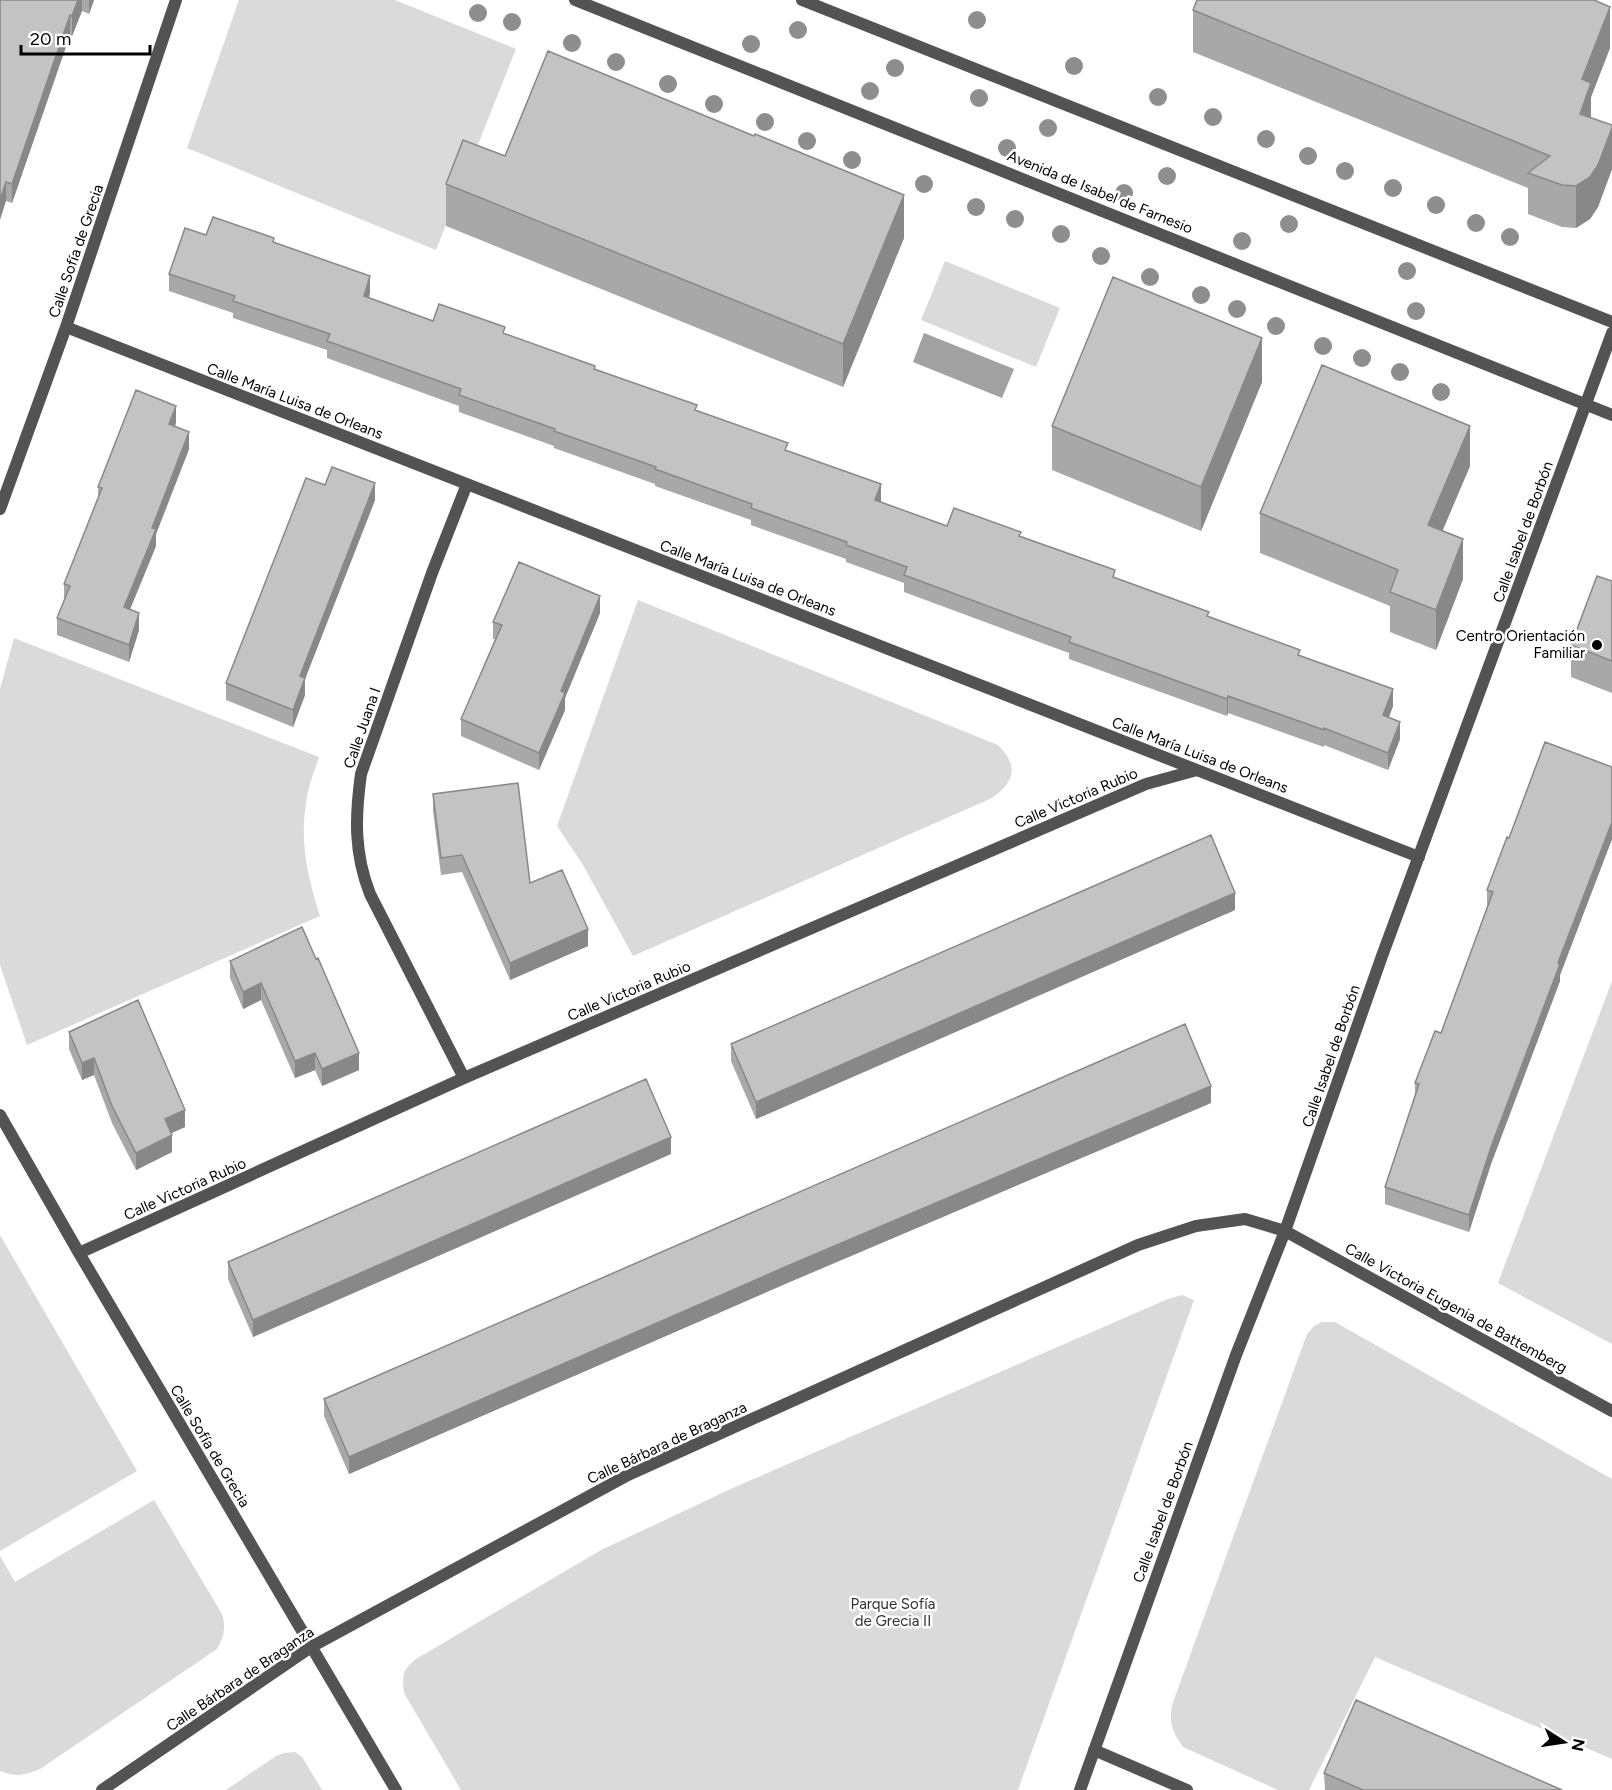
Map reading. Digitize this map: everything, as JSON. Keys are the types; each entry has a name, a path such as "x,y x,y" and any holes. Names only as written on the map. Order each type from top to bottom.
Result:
{"street":[{"name":"Calle Sofía de Grecia","path":"0,509 66,327 176,0"},
{"name":"Avenida de Isabel de Farnesio","path":"575,0 1612,415"},
{"path":"801,0 1612,322"},
{"name":"Calle María Luisa de Orleans","path":"66,327 1419,857"},
{"name":"Calle Isabel de Borbón","path":"1080,1790 1236,1355 1285,1231 1419,857 1612,333"},
{"name":"Calle Juana I","path":"464,1077 370,894 362,872 357,803 361,774 432,573 467,484"},
{"name":"Calle Victoria Rubio","path":"79,1253 464,1077 1146,784 1197,770"},
{"name":"Calle Sofía de Grecia","path":"0,1115 396,1790"},
{"name":"Calle Bárbara de Braganza","path":"102,1790 311,1647 628,1475 1138,1245 1196,1226 1245,1219 1285,1231"},
{"name":"Calle Victoria Eugenia de Battemberg","path":"1285,1231 1612,1412"},
{"path":"1094,1750 1187,1790"}],"green space":[{"path":"239,0 395,0 516,49 436,250 187,148"},
{"path":"945,261 1060,308 1036,367 921,320"},
{"path":"638,600 998,745 1009,759 1012,773 1010,779 992,798 633,956 583,865 557,826"},
{"path":"14,638 319,757 308,792 304,843 311,886 320,916 27,1045 0,965 0,689"},
{"path":"1612,981 1612,1344 1498,1283"},
{"path":"0,1235 137,1471 0,1551"},
{"name":"Parque Sofía de Grecia II","path":"1182,1295 1194,1300 1018,1790 461,1790 404,1693 404,1674 416,1659 601,1550 735,1487 1168,1299"},
{"path":"1322,1322 1335,1322 1612,1479 1612,1759 1375,1657 1309,1790 1278,1790 1183,1747 1179,1741 1171,1723 1172,1705 1307,1334 1314,1326"},
{"path":"154,1500 222,1614 224,1632 217,1649 40,1769 20,1775 0,1771 0,1556 15,1582"},
{"path":"295,1752 302,1757 322,1790 226,1790 276,1756"}],"shaded area":[{"path":"924,333 1014,369 1002,398 913,362"}],"building":[{"path":"0,0 78,0 72,16 70,15 12,184 6,182 0,200"},
{"path":"1197,0 1594,0 1610,7 1582,79 1591,83 1580,114 1612,125 1612,128 1598,165 1590,177 1576,186 1562,185 1528,173 1550,156 1193,10"},
{"path":"548,51 904,195 843,344 446,184 463,140 505,156"},
{"path":"213,217 274,238 273,242 370,276 364,296 433,321 439,304 505,327 503,333 595,366 594,369 697,405 695,410 788,443 785,450 881,484 875,500 947,526 954,508 1021,532 1019,536 1115,570 1113,577 1209,612 1207,616 1300,650 1298,655 1393,689 1383,715 1400,722 1388,753 1324,728 1324,730 1228,696 1227,699 1069,642 1071,637 904,575 907,567 846,545 847,542 751,508 752,504 655,469 656,467 459,395 461,389 327,341 330,334 233,301 235,296 169,274 185,228 206,235"},
{"path":"1113,277 1262,338 1201,487 1052,426"},
{"path":"1322,365 1470,426 1428,525 1463,539 1436,610 1390,592 1398,570 1260,513"},
{"path":"136,390 176,406 169,424 189,432 152,528 156,529 124,607 139,613 129,645 57,618 70,586 64,584 102,488 98,487"},
{"path":"332,467 375,483 300,676 305,678 293,710 226,683 306,478 325,485"},
{"path":"519,562 600,596 561,691 565,693 539,753 461,719 502,625 493,622"},
{"path":"1597,576 1612,581 1612,661 1571,645"},
{"path":"1545,742 1612,767 1612,822 1491,1147 1469,1215 1385,1187 1419,1084 1415,1083 1435,1031 1441,1033 1493,892 1487,890"},
{"path":"518,783 530,883 562,870 588,929 510,963 462,855 441,858 433,794"},
{"path":"1211,835 1235,893 756,1102 731,1044"},
{"path":"302,927 316,959 318,958 359,1053 322,1069 315,1053 295,1061 261,983 243,992 230,961"},
{"path":"138,1000 185,1110 165,1119 172,1135 136,1153 112,1106 94,1058 82,1063 69,1032"},
{"path":"1185,1024 1211,1086 792,1264 349,1457 324,1399"},
{"path":"646,1079 671,1137 253,1320 228,1262"},
{"path":"1356,1700 1562,1790 1363,1790 1324,1773"}],"place":[{"name":"Centro Orientación Familiar","path":"1597,645"}]}
